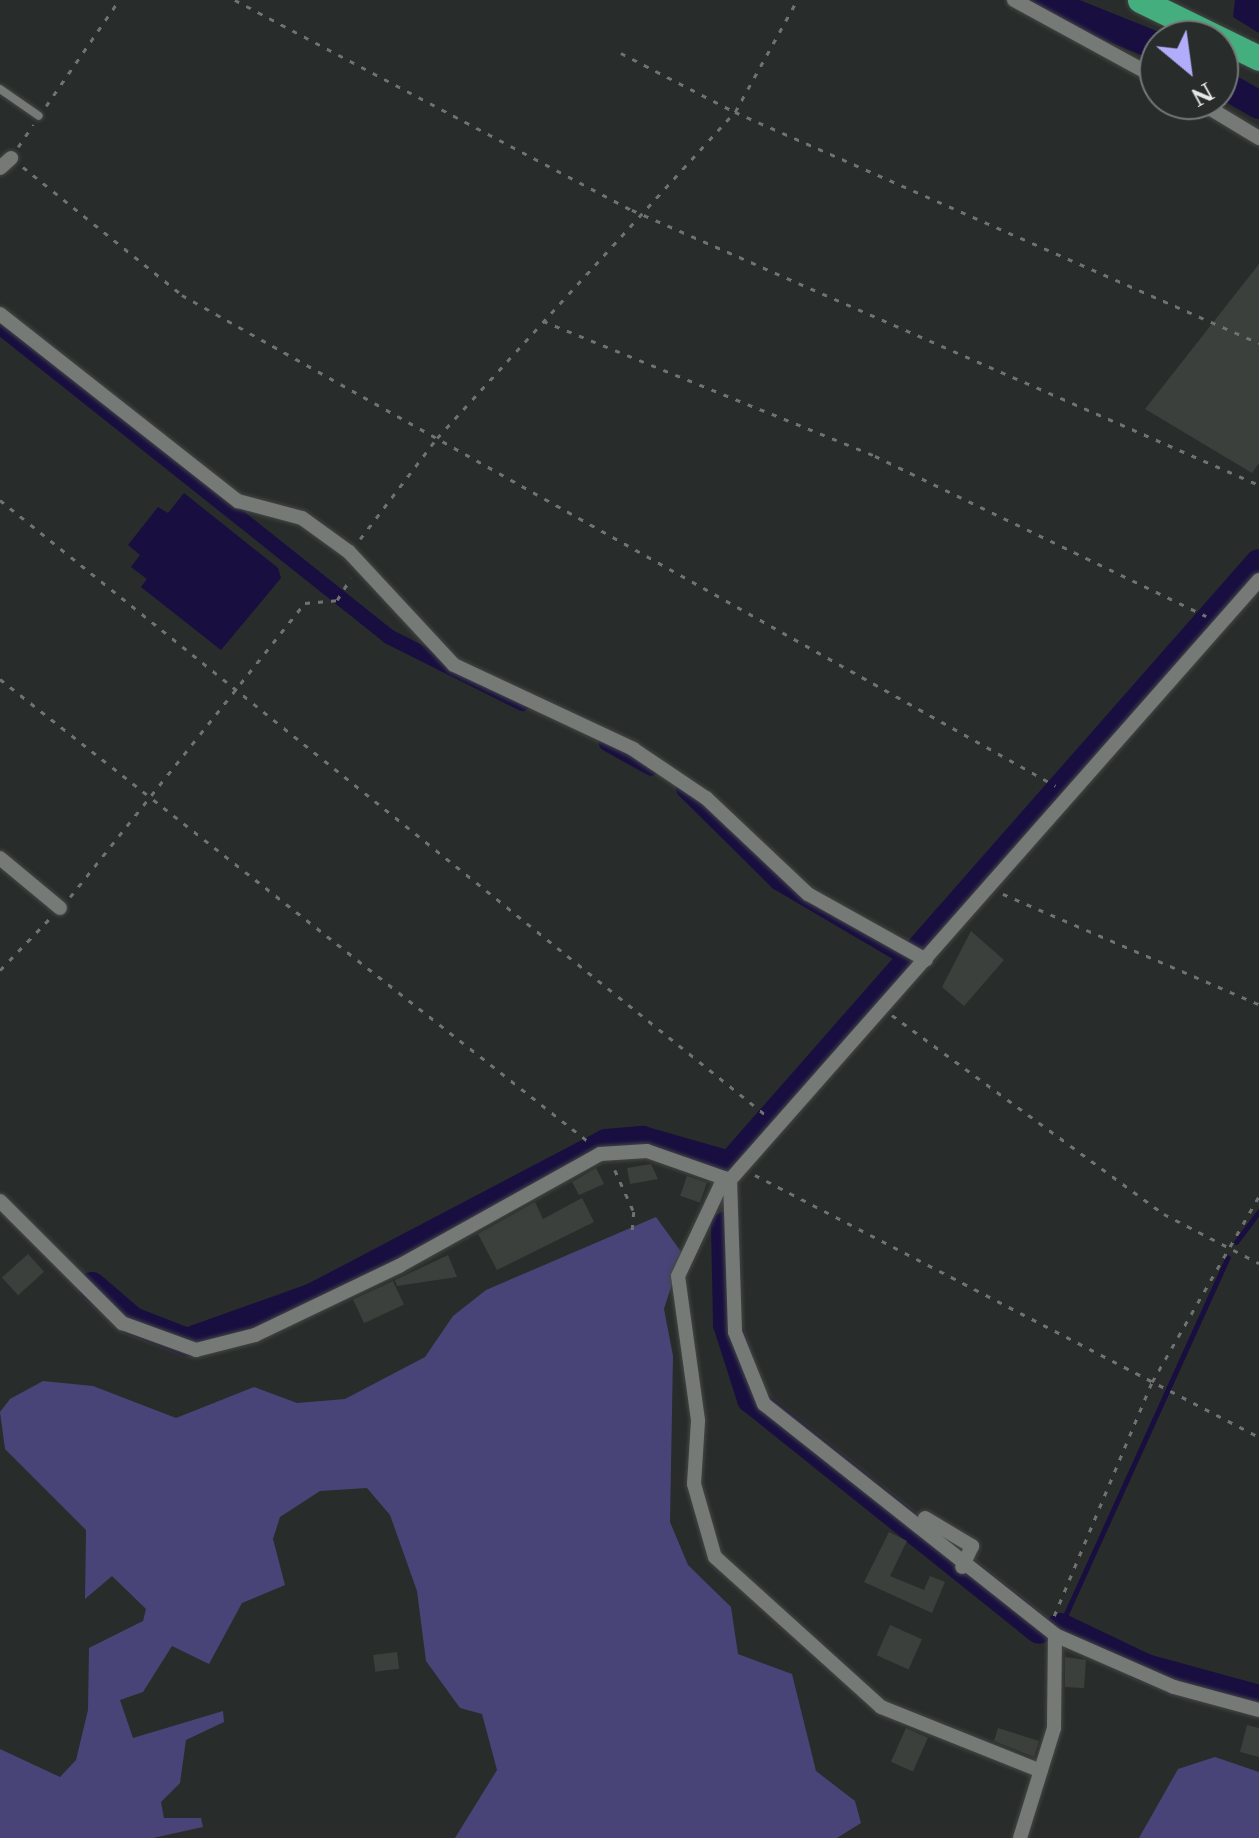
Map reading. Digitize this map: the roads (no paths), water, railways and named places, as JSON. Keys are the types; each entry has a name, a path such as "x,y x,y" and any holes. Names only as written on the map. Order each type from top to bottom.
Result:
{"highway":[{"path":"1140,0 1259,58"}],"street":[{"path":"1014,0 1139,67"},
{"path":"1229,120 1259,138"},
{"path":"0,314 238,502 302,518 349,552 454,665 633,749 706,798 808,894 920,956"},
{"path":"1042,1770 881,1708 714,1557 694,1484 698,1421 678,1276 727,1179 742,1168 884,1009 920,956 991,888 1259,580"},
{"path":"0,858 60,908"},
{"path":"0,1201 122,1323 196,1350 254,1335 610,1152 670,1156 727,1179"},
{"path":"727,1179 735,1332 752,1389 962,1566 1052,1631 1174,1687 1259,1710"},
{"path":"926,1518 972,1546 962,1566"},
{"path":"1020,1838 1054,1728 1052,1631"}],"lane":[{"path":"0,89 39,116"}],"waterway":[{"path":"1042,0 1139,39"},
{"path":"1239,94 1259,105"},
{"path":"0,327 388,636 522,703"},
{"path":"92,1286 133,1321 187,1342 313,1297 606,1143 642,1140 730,1165 1259,563"},
{"path":"606,743 651,768"},
{"path":"683,789 777,882 910,960"},
{"path":"1236,1242 1259,1211"},
{"path":"725,1226 727,1324 751,1399 1039,1630"},
{"path":"1060,1627 1228,1257"},
{"path":"1060,1627 1146,1668 1259,1699"}]}
